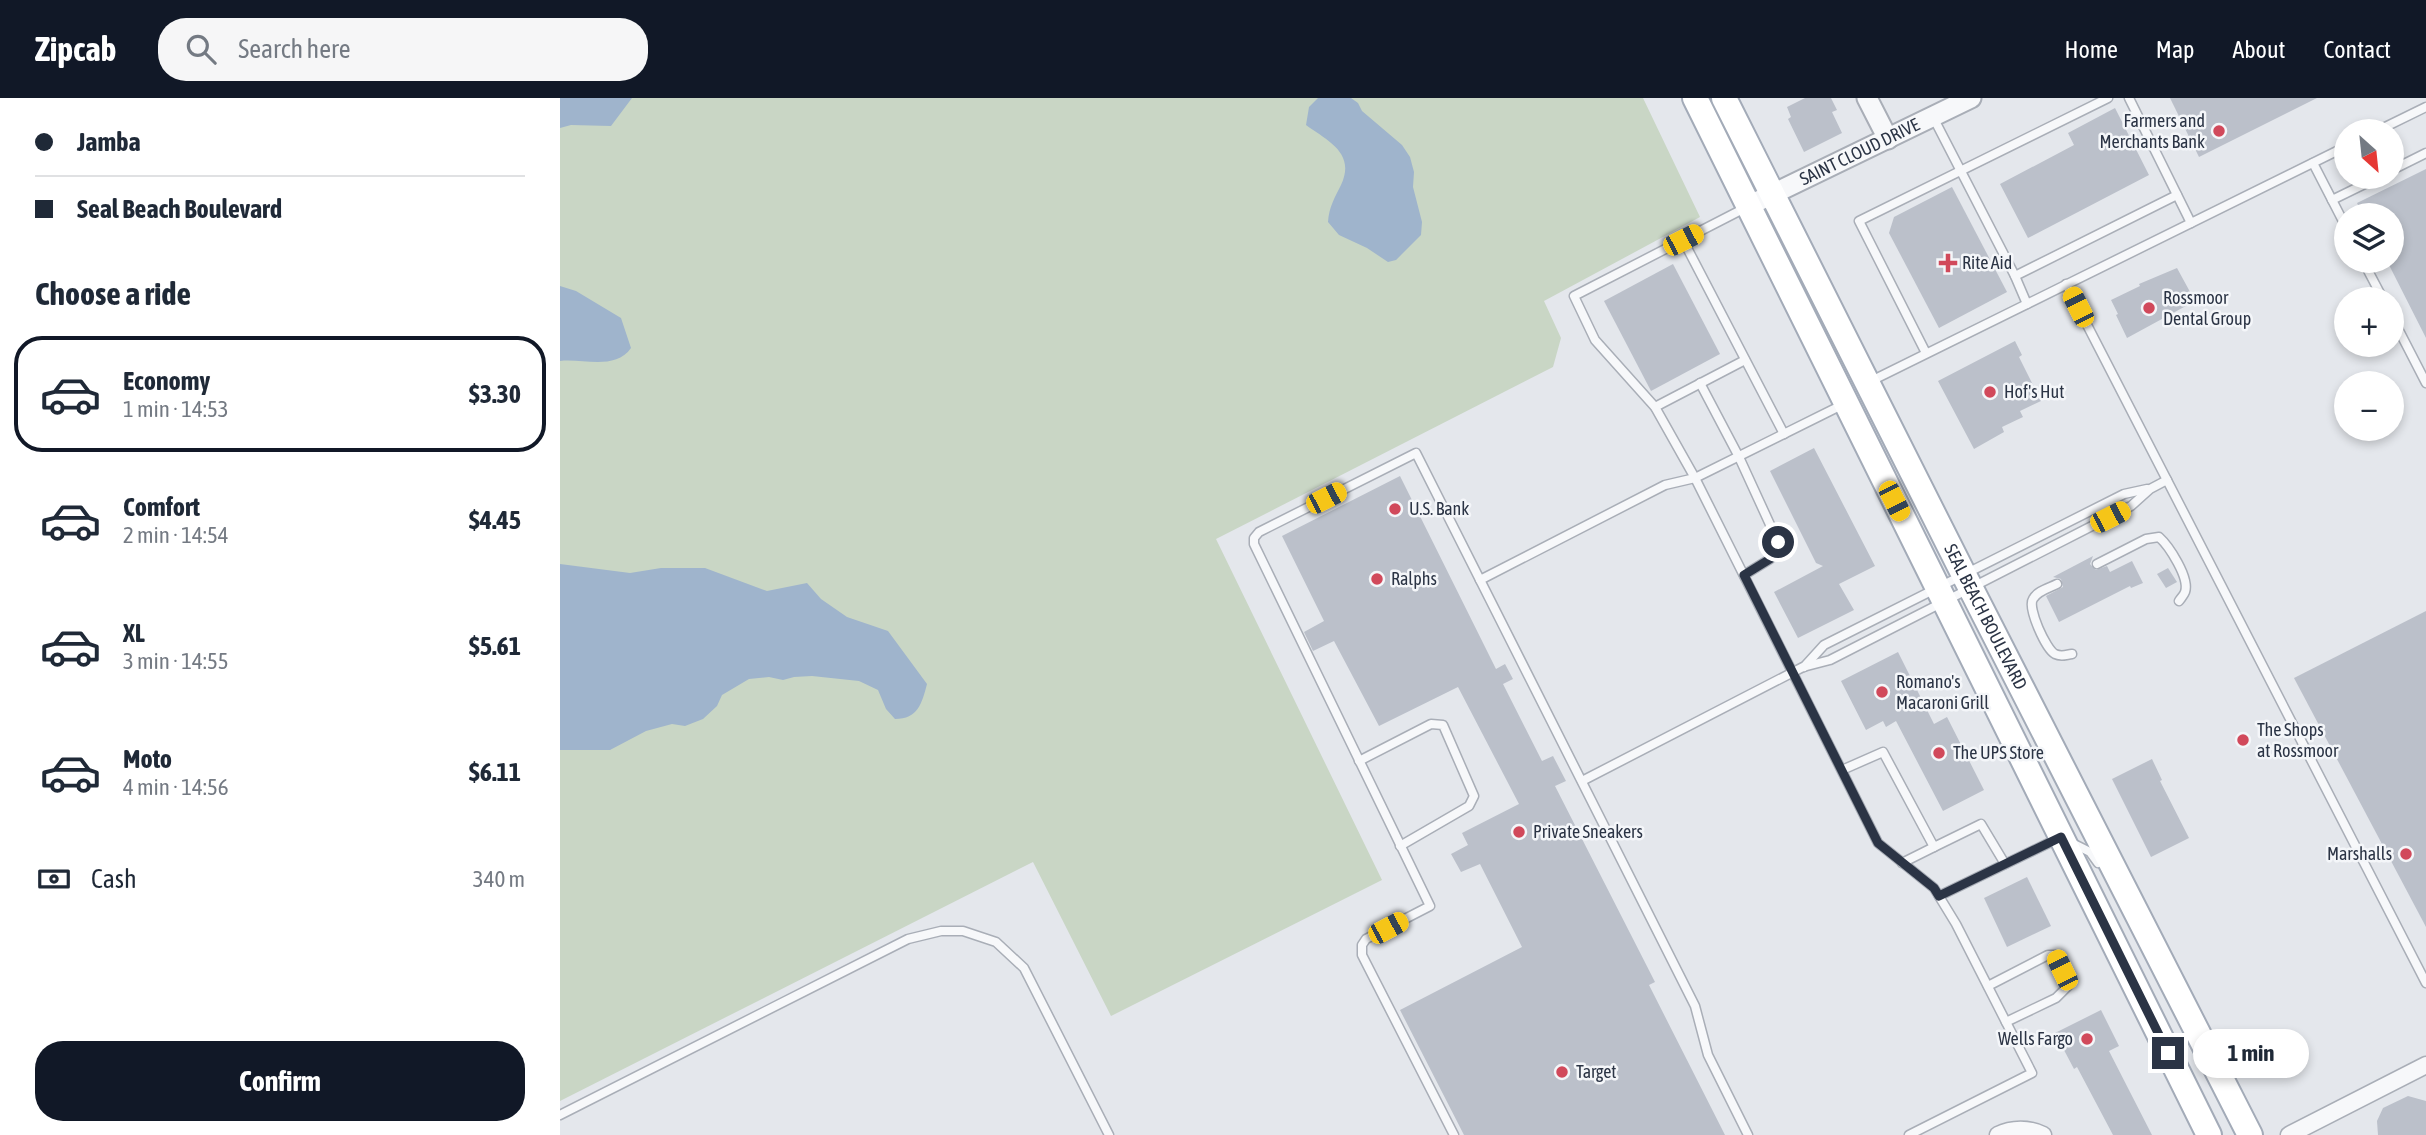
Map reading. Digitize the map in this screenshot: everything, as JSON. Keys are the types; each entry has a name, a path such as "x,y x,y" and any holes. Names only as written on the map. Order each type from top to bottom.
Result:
{"main road":[{"name":"SEAL BEACH BOULEVARD","path":"1695,98 2209,1135"},
{"name":"SEAL BEACH BOULEVARD","path":"1724,98 2153,955 2250,1135"}],"street":[{"path":"1867,98 1888,139"},
{"name":"SAINT CLOUD DRIVE","path":"1748,206 1971,98"},
{"path":"2289,1135 2426,1065"},
{"path":"1998,1135 2015,1130 2043,1135"}],"lane":[{"path":"1926,354 1859,221 2108,98"},
{"path":"2129,98 2191,223"},
{"path":"2401,119 2426,107"},
{"path":"1933,117 2015,276 2026,304"},
{"path":"1867,383 2334,152"},
{"path":"2404,164 2426,153"},
{"path":"2313,163 2334,204"},
{"path":"2332,200 2354,189"},
{"path":"2015,276 2178,195"},
{"path":"1748,206 1574,296 1595,340 1655,407 1695,478 1878,843 1934,888 1956,924 2032,1073 1909,1135"},
{"path":"1683,240 1784,434"},
{"path":"2066,284 2426,983"},
{"path":"2404,340 2426,383"},
{"path":"1655,407 1745,360"},
{"path":"1700,383 1739,457 1778,542 1778,550 1770,559 1744,575"},
{"path":"1480,580 1665,485 1695,478 1845,404"},
{"path":"1454,1135 1362,955 1362,946 1366,939 1430,906 1257,551 1254,537 1259,532 1416,453 1695,1006 1708,1055 1748,1135"},
{"path":"1803,667 1824,645 1941,596 2131,506 2150,489 2167,480"},
{"path":"1582,781 1803,667 1830,660 2124,494 2150,489"},
{"path":"2097,564 2146,539 2159,537 2168,545 2186,580 2186,590 2179,601"},
{"path":"2057,584 2035,595 2031,602 2032,611 2052,652 2059,656 2072,654"},
{"path":"1359,761 1431,724 1443,724 1475,796 1469,806 1400,846"},
{"path":"1842,771 1883,752 1934,847"},
{"path":"1902,863 1980,824 2005,864"},
{"path":"1939,896 2061,837 2090,852 2100,867"},
{"path":"560,1115 908,939 940,931 963,931 996,942 1024,968 1109,1135"},
{"path":"1988,986 2048,955 2055,956 2069,985 2056,998 2006,1022"}],"green space":[{"path":"560,98 1643,98 1700,217 1544,301 1561,338 1553,367 1216,539 1382,880 1111,1016 1033,862 560,1101"}],"water":[{"path":"560,98 632,98 611,126 571,125 560,128"},
{"path":"1318,98 1351,98 1358,103 1362,111 1402,145 1410,157 1414,172 1413,187 1422,222 1421,235 1396,260 1388,262 1367,248 1339,235 1328,222 1331,207 1345,174 1345,164 1331,143 1306,125 1309,107"},
{"path":"560,286 576,291 621,318 631,348 624,355 607,361 560,361"},
{"path":"560,564 630,573 661,568 705,568 767,591 807,583 821,599 847,617 888,631 927,684 923,697 914,713 895,719 886,709 878,690 859,681 812,676 783,680 769,677 749,679 722,695 717,706 703,719 685,726 672,724 646,731 610,750 560,750"}],"building":[{"path":"1805,98 1831,98 1837,110 1832,112 1842,133 1804,152 1788,119 1791,117 1787,107"},
{"name":"Farmers and Merchants Bank","path":"2170,98 2317,98 2199,157"},
{"path":"2115,108 2149,175 2028,238 2000,184 2074,145 2068,133"},
{"path":"2426,169 2426,338 2404,295 2404,287 2400,287 2393,273 2404,273 2404,203 2357,203 2385,189 2404,189 2404,180"},
{"name":"Rite Aid","path":"1952,187 2007,292 1939,328 1889,233 1894,217"},
{"path":"1673,264 1720,354 1651,391 1604,301"},
{"name":"Rossmoor Dental Group","path":"2177,268 2195,301 2127,338 2111,300 2140,286 2139,284"},
{"name":"Hof's Hut","path":"2015,341 2022,355 2019,357 2041,401 2020,411 2023,417 2002,427 2004,432 1974,449 1938,381"},
{"path":"1814,448 1875,566 1839,584 1854,610 1798,638 1774,592 1823,566 1816,563 1770,471"},
{"path":"1400,476 1496,669 1505,664 1513,679 1503,684 1542,761 1553,756 1566,781 1555,786 1655,982 1649,985 1725,1135 1464,1135 1400,1010 1522,947 1480,864 1461,872 1451,854 1468,845 1462,833 1519,804 1458,687 1379,726 1334,641 1313,651 1304,632 1324,621 1282,536"},
{"path":"2093,556 2090,564 2096,570 2107,566 2110,572 2132,561 2143,583 2131,588 2130,586 2059,622 2046,596 2063,587 2061,579 2053,577"},
{"path":"2168,568 2177,582 2166,588 2157,574"},
{"path":"2426,611 2426,927 2294,678"},
{"path":"1898,652 1934,724 1947,717 1984,790 1943,811 1896,721 1886,727 1883,721 1866,730 1841,681"},
{"path":"2152,759 2189,838 2151,857 2112,779"},
{"path":"2027,877 2051,926 2007,947 1984,898"},
{"path":"2101,1010 2119,1046 2109,1051 2152,1135 2113,1135 2077,1067 2074,1069 2055,1033"},
{"path":"2408,1096 2426,1101 2426,1135 2378,1135 2377,1121 2383,1108"}],"place":[{"name":"Farmers and Merchants Bank","path":"2219,131"},
{"name":"Rite Aid","path":"1948,263"},
{"name":"Rossmoor Dental Group","path":"2149,308"},
{"name":"Hof's Hut","path":"1990,392"},
{"name":"U.S. Bank","path":"1395,509"},
{"name":"Ralphs","path":"1377,579"},
{"name":"Romano's Macaroni Grill","path":"1882,692"},
{"name":"The Shops at Rossmoor","path":"2243,740"},
{"name":"The UPS Store","path":"1939,753"},
{"name":"Private Sneakers","path":"1519,832"},
{"name":"Marshalls","path":"2406,854"},
{"name":"Wells Fargo","path":"2087,1039"},
{"name":"Target","path":"1562,1072"}],"route":[{"path":"1778,542 1778,550 1770,559 1744,575 1878,843 1934,888 1939,896 2061,837 2168,1053"}]}
